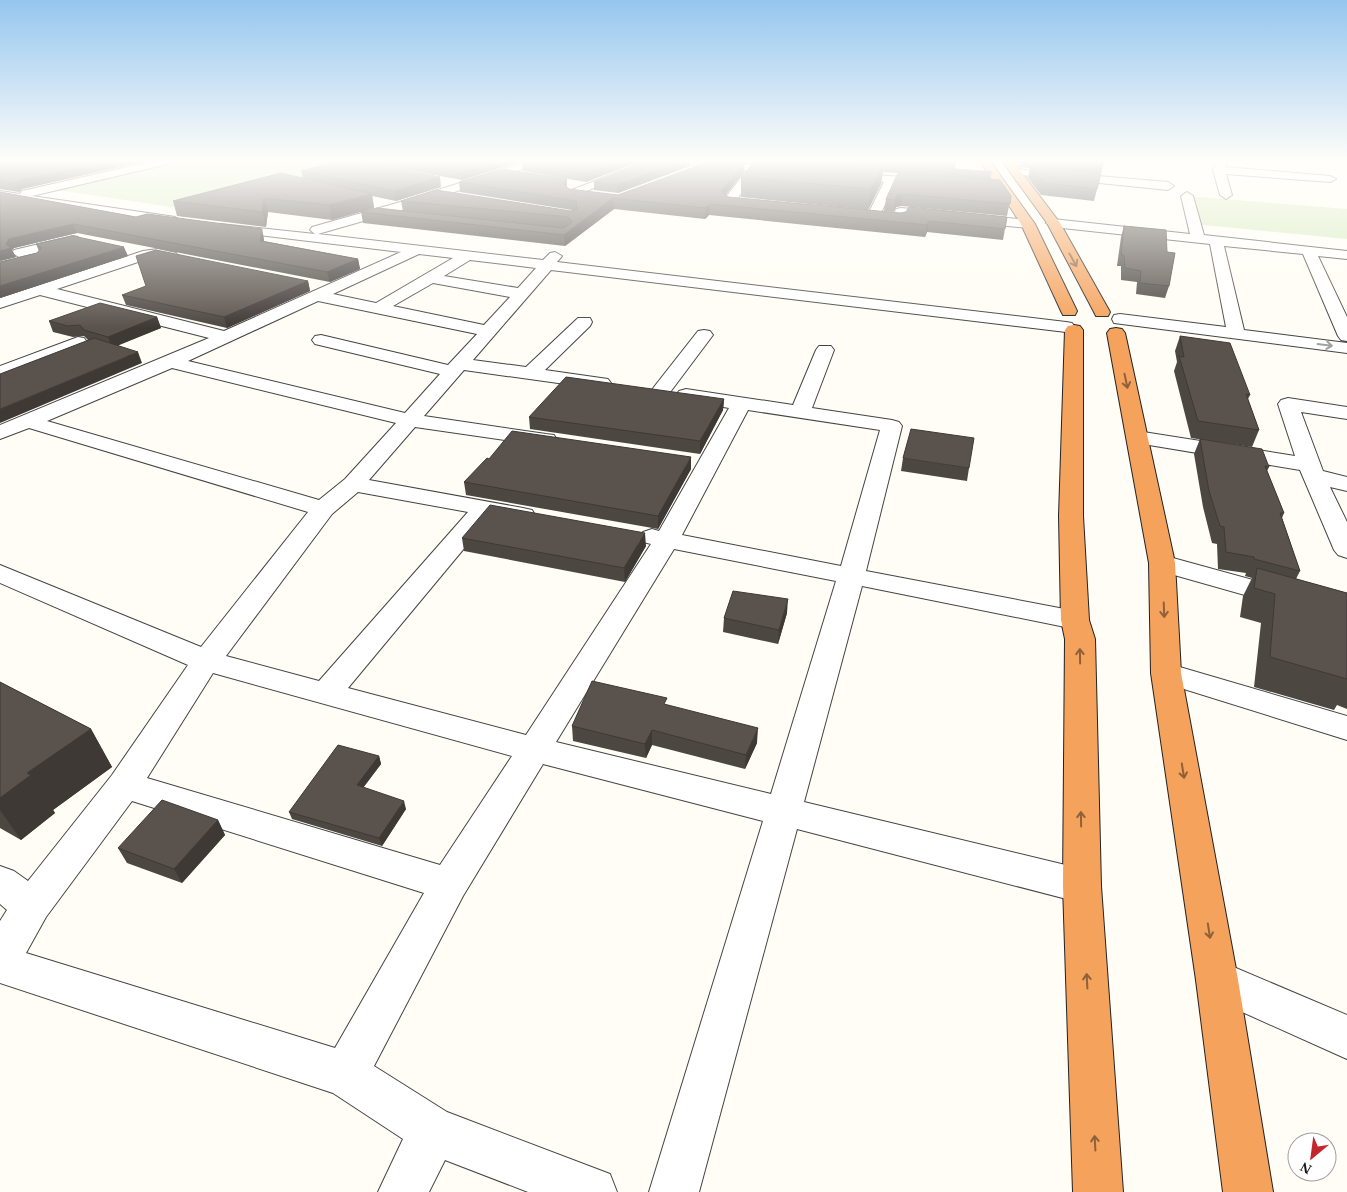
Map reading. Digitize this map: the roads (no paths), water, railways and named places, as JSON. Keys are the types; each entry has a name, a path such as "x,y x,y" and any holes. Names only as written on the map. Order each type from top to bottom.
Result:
{"highway":[{"path":"1023,217 1092,325 1071,516 1074,620 1080,639 1082,886 1098,1192"},
{"path":"1049,217 1053,222 1137,437 1162,563 1166,673 1217,980 1248,1192"}],"street":[{"path":"174,217 190,219 176,217"},
{"path":"317,230 368,217"},
{"path":"881,217 899,218 894,232"},
{"path":"950,217 1028,224"},
{"path":"1193,217 1198,238"},
{"path":"551,261 467,256 210,222 317,230 434,243 551,261 1092,325 1347,361"},
{"path":"1053,222 1347,255"},
{"path":"19,253 68,240 85,240"},
{"path":"1216,240 1236,334"},
{"path":"0,433 170,362 327,293 434,243"},
{"path":"121,248 148,254"},
{"path":"0,250 19,253 40,260 9,266"},
{"path":"1308,250 1347,336"},
{"path":"0,303 148,254 158,253 186,258"},
{"path":"377,309 467,256"},
{"path":"0,958 32,905 124,785 206,661 323,509 353,484 551,261"},
{"path":"60,267 84,276"},
{"path":"432,278 522,294"},
{"path":"307,283 327,293 377,309 488,331"},
{"path":"40,290 226,337"},
{"path":"531,373 584,322"},
{"path":"1092,325 1236,334 1347,348"},
{"path":"640,388 704,335"},
{"path":"321,340 458,368 531,373 801,411 892,426 851,577 674,1192"},
{"path":"0,373 78,342"},
{"path":"801,411 825,350"},
{"path":"170,362 409,420 565,442"},
{"path":"344,1074 449,884 533,749 668,540 701,462 742,403"},
{"path":"1344,539 1311,470 1288,404 1347,413"},
{"path":"26,422 323,509"},
{"path":"1137,437 1311,470 1347,484"},
{"path":"353,484 542,519"},
{"path":"325,694 484,509"},
{"path":"629,533 1074,620"},
{"path":"1162,563 1347,615"},
{"path":"0,574 206,661 533,749 1082,886"},
{"path":"1166,673 1347,728"},
{"path":"124,785 449,884"},
{"path":"0,883 32,905"},
{"path":"0,964 344,1074 433,1131 592,1192"},
{"path":"1217,980 1347,1037"},
{"path":"403,1192 433,1131"}]}
